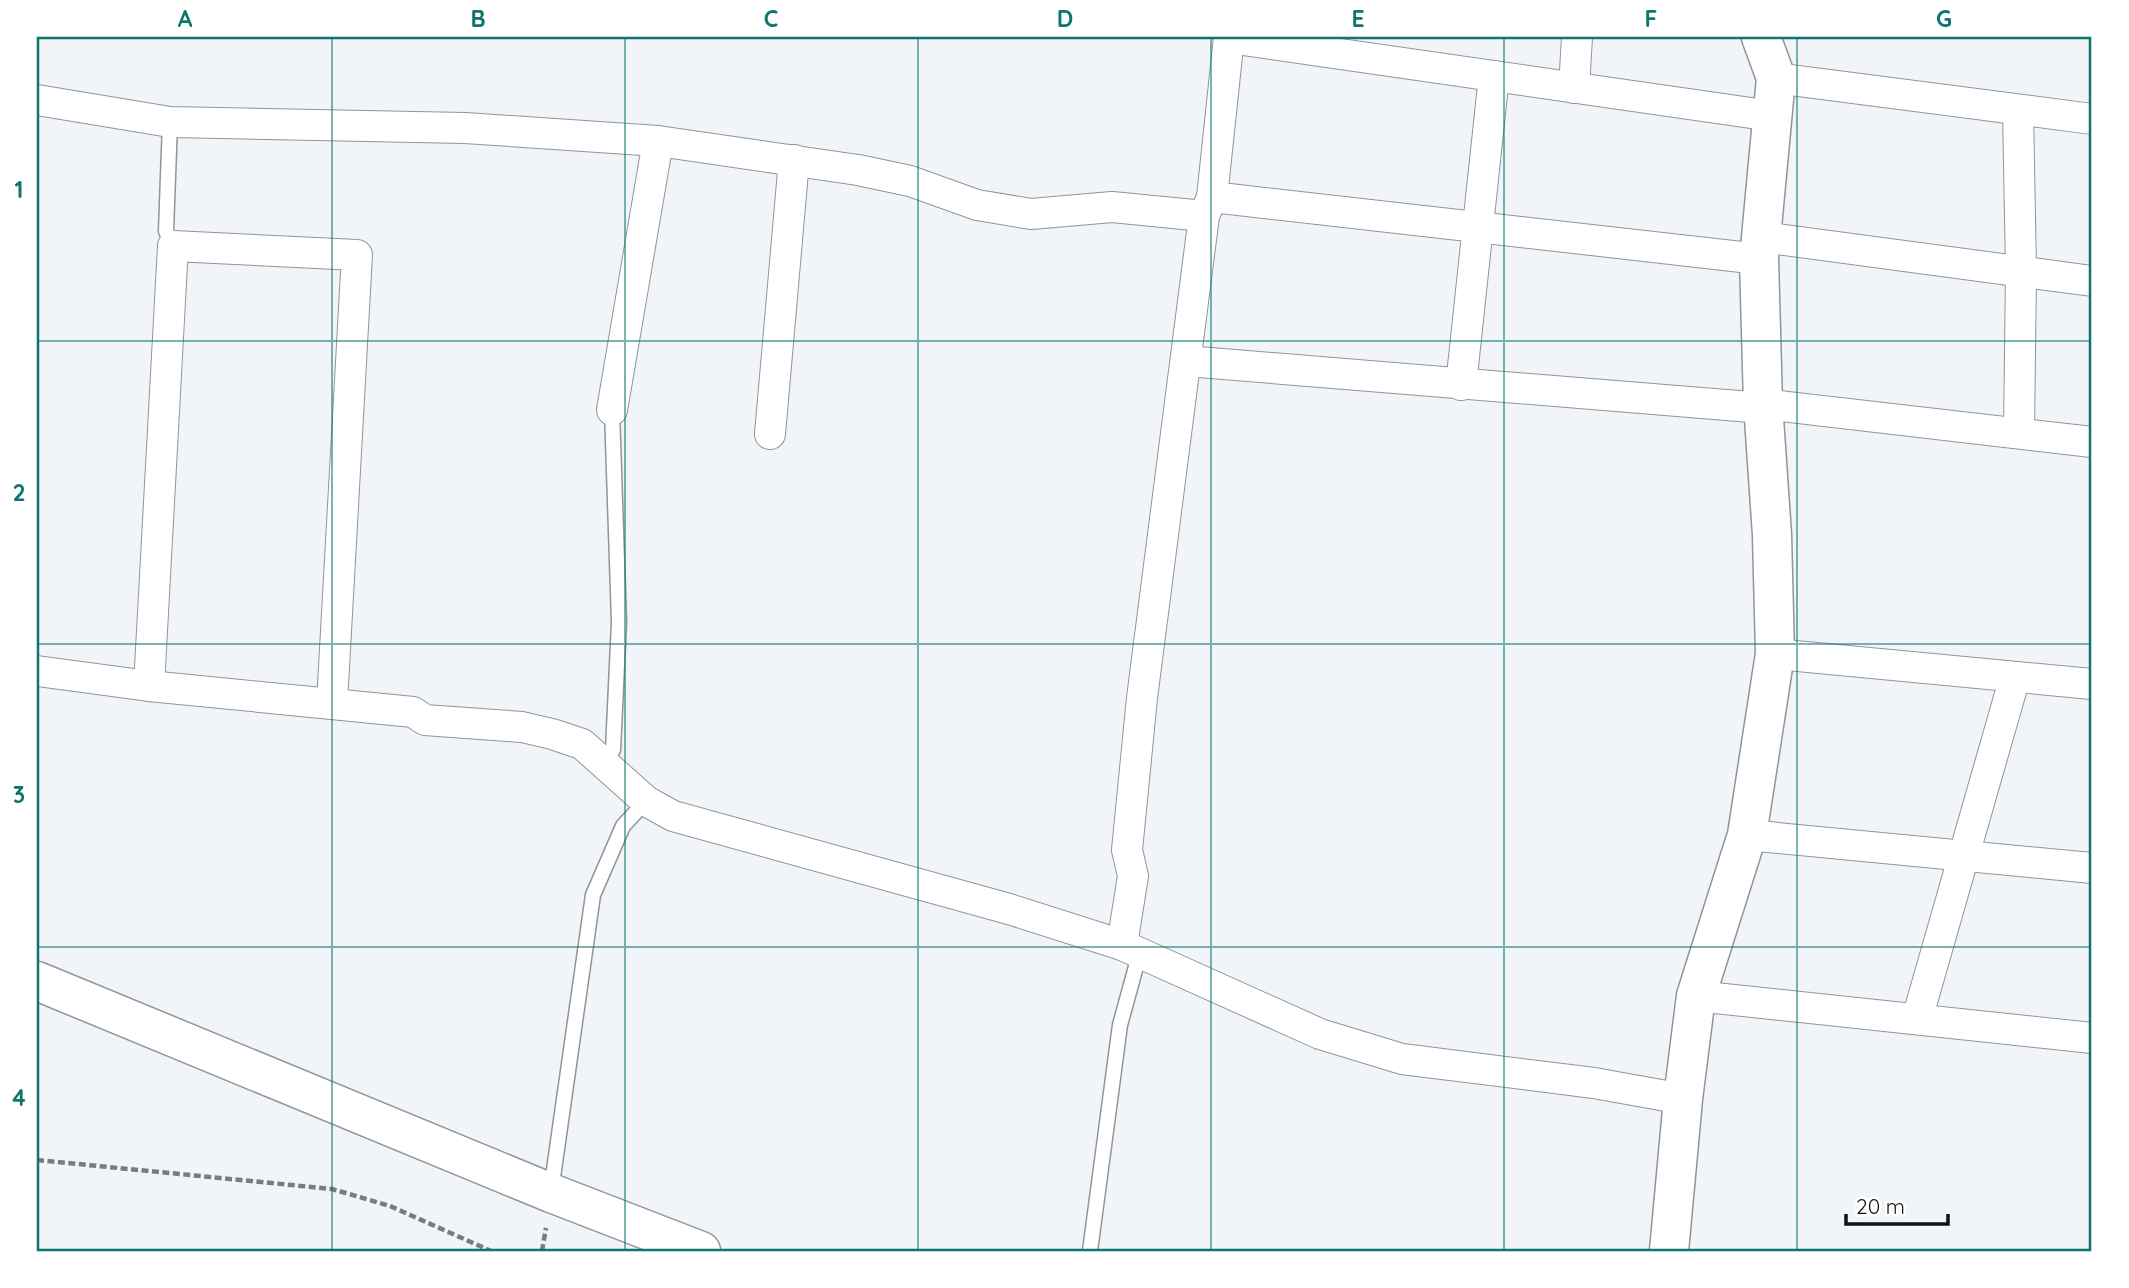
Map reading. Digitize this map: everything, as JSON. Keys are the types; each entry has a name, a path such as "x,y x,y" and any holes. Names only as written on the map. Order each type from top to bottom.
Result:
{"street":[{"path":"1574,88 1577,37"},
{"path":"1669,1251 1696,996 1747,835 1775,654 1772,534 1763,406 1760,248 1776,78 1761,37"},
{"path":"1131,949 1133,876 1127,850 1142,698 1229,38 1772,116"},
{"path":"1461,385 1494,76"},
{"path":"1776,78 2092,119"},
{"path":"37,100 170,122 465,128 658,141 858,170 910,181 976,205 1031,214 1112,207 1208,207 1760,248 2021,271 2092,281"},
{"path":"2018,110 2021,271 2019,433"},
{"path":"612,410 658,141"},
{"path":"770,434 794,160"},
{"path":"149,686 173,246 357,255 332,703"},
{"path":"1186,361 1461,385 1763,406 2092,442"},
{"path":"1775,654 2092,684"},
{"path":"37,671 149,686 413,712 425,720 522,727 552,734 582,744 646,801 673,816 1009,909 1131,949 1321,1034 1402,1059 1594,1083 1683,1099"},
{"path":"1917,1019 2015,677"},
{"path":"1747,835 2092,868"},
{"path":"37,981 551,1193 701,1251"},
{"path":"1696,996 2092,1038"}],"lane":[{"path":"170,122 166,231 173,246"},
{"path":"602,763 613,750 619,635 612,410"},
{"path":"551,1193 593,895 623,826 646,801"},
{"path":"1090,1251 1131,949"}],"path":[{"path":"37,1160 332,1189 390,1206 491,1251"}]}
